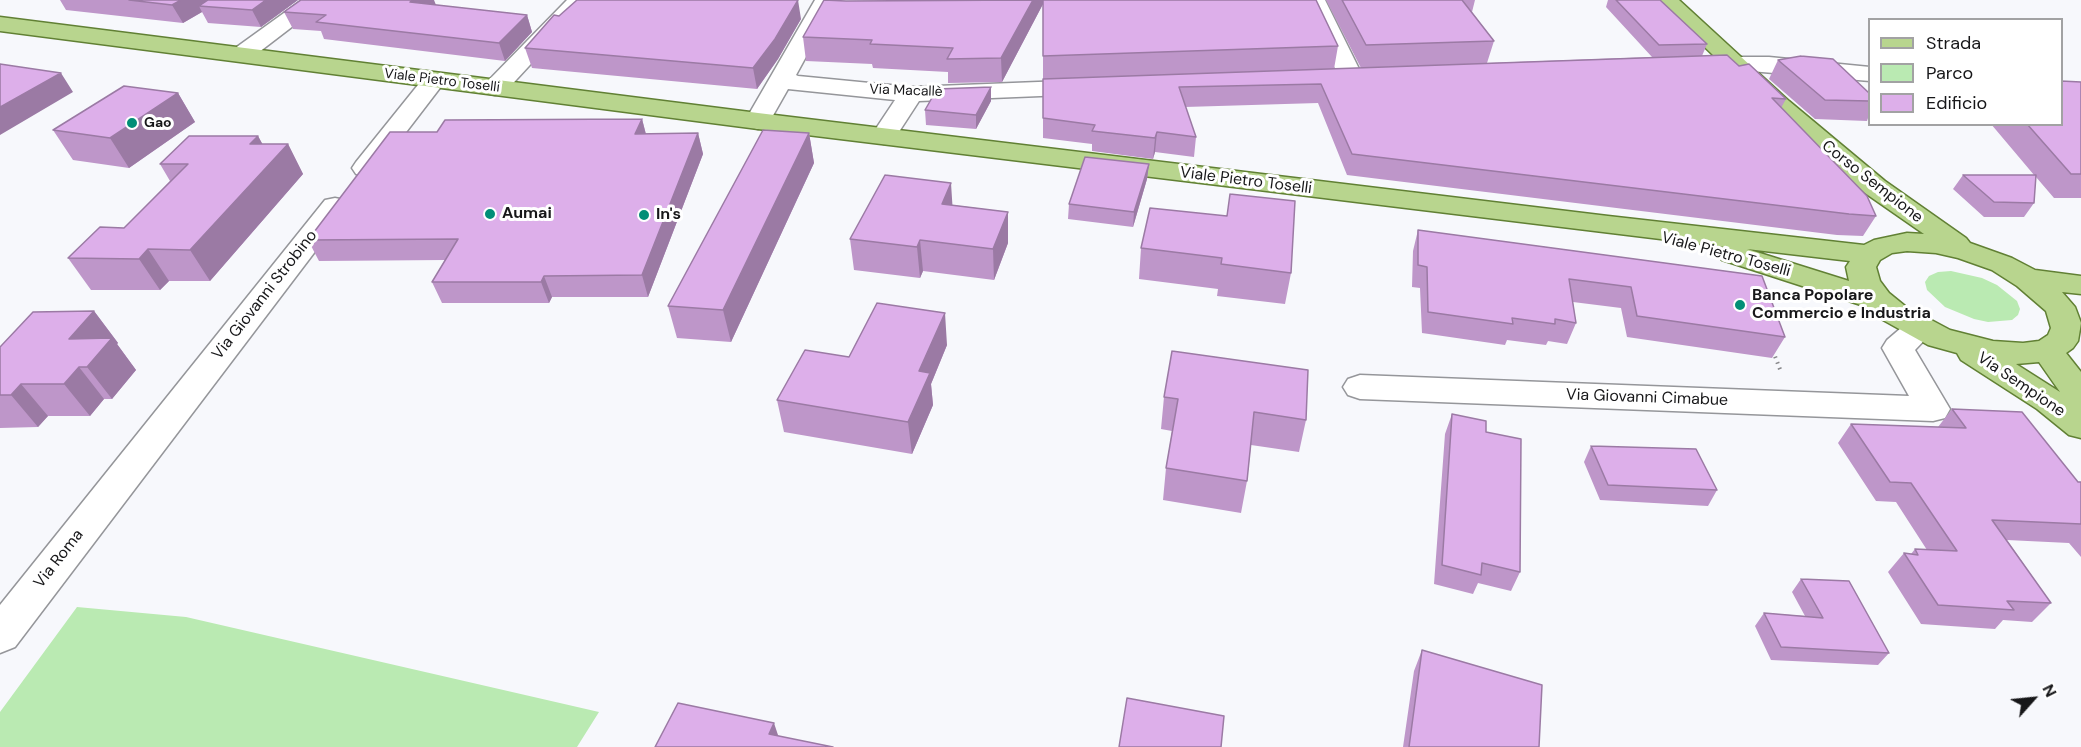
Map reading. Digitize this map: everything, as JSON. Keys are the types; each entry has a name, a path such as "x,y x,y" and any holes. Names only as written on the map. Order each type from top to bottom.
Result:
{"main road":[{"name":"Corso Sempione","path":"1667,0 1716,66 1780,106 1875,188 1913,216 1968,251"},
{"name":"Viale Pietro Toselli","path":"0,24 758,121 1608,225 1875,237 1906,243 1936,244 1968,251"},
{"name":"Corso Sempione","path":"1780,106 1867,207 1875,237"},
{"name":"Viale Pietro Toselli","path":"1608,225 1747,258 1878,300"},
{"path":"1875,237 1862,267 1865,283 1878,300 1919,329 1960,345 1993,352 2023,354 2065,334"},
{"path":"1968,251 2002,264 2028,279 2081,285"},
{"name":"Via Sempione","path":"2028,279 2060,307 2081,396"},
{"name":"Via Sempione","path":"1960,345 2049,401 2081,426"}],"street":[{"path":"242,54 316,0"},
{"path":"495,88 579,0"},
{"path":"758,121 784,78 825,0"},
{"path":"1314,0 1363,77 1327,78"},
{"path":"1716,66 1769,64 1868,74"},
{"name":"Via Macallè","path":"784,78 792,83 911,94 1113,86"},
{"name":"Via Giovanni Strobino","path":"119,483 434,80"},
{"path":"884,136 911,94"},
{"name":"Via Giovanni Cimabue","path":"1360,387 1933,409 1898,348 1919,329"},
{"name":"Via Roma","path":"0,635 119,483"}],"path":[{"path":"1772,348 1792,403"}],"green space":[{"path":"1951,271 1982,278 1997,285 2017,301 2020,309 2018,315 2012,320 1988,322 1945,307 1927,290 1925,282 1929,276 1938,272"},
{"path":"77,607 186,617 599,712 577,747 0,747 0,712"}],"building":[{"path":"129,0 181,0 172,5"},
{"path":"208,0 266,0 252,10 199,6"},
{"path":"301,0 413,0 410,2 527,15 499,43 316,22 326,15 284,12"},
{"path":"577,0 798,0 775,39 753,68 525,48 554,15 559,16"},
{"path":"824,0 1033,0 1001,58 947,59 953,48 870,44 872,40 803,37"},
{"path":"1043,0 1316,0 1338,46 1043,56"},
{"path":"1342,0 1462,0 1494,41 1366,45"},
{"path":"1616,0 1660,0 1707,44 1659,45"},
{"path":"1727,55 1739,66 1749,64 1786,99 1772,98 1867,196 1876,216 1352,154 1321,84 1179,87 1196,137 1157,132 1155,138 1092,131 1095,125 1043,118 1043,79"},
{"path":"1801,56 1833,59 1868,92 1868,101 1825,100 1778,60"},
{"path":"0,64 61,73 0,107"},
{"path":"2063,81 2081,82 2081,174 2071,174 2029,126 2063,126"},
{"path":"124,86 178,93 110,138 53,130"},
{"path":"991,87 976,115 925,110 937,89"},
{"path":"642,119 635,134 698,133 642,275 544,276 541,282 432,282 458,239 308,240 390,132 437,132 445,120"},
{"path":"763,130 809,133 723,310 668,306"},
{"path":"189,136 258,136 250,144 288,144 190,250 148,249 139,259 68,258 100,227 124,228 188,164 160,164"},
{"path":"1085,157 1149,164 1134,212 1069,204"},
{"path":"885,175 951,183 942,204 1008,212 993,249 920,240 917,247 850,239"},
{"path":"1963,175 2036,175 2034,203 1994,202"},
{"path":"1230,194 1295,201 1291,273 1221,264 1222,258 1141,248 1150,208 1227,216"},
{"path":"1418,230 1762,276 1785,337 1637,316 1631,287 1569,279 1576,323 1555,319 1555,324 1512,318 1513,324 1428,312 1427,267 1418,265"},
{"path":"877,303 945,313 919,371 930,373 908,422 777,400 805,350 849,357"},
{"path":"94,311 69,339 112,338 87,367 79,367 64,384 21,384 11,395 0,395 0,347 33,312"},
{"path":"1172,351 1308,370 1306,420 1254,412 1247,481 1166,468 1178,399 1164,397"},
{"path":"1952,409 2022,412 2078,482 2081,482 2081,524 1992,520 2051,603 2007,601 2014,610 1938,605 1904,553 1918,555 1915,549 1957,551 1911,483 1890,482 1851,424 1966,428"},
{"path":"1452,414 1486,421 1486,432 1521,439 1520,572 1482,563 1481,575 1442,565"},
{"path":"1591,446 1696,449 1717,490 1608,485"},
{"path":"1801,579 1849,581 1889,653 1781,647 1764,613 1823,618"},
{"path":"1422,650 1542,685 1539,747 1409,747"},
{"path":"1127,698 1224,716 1221,747 1119,747"},
{"path":"678,703 774,723 769,734 833,747 655,747"}],"place":[{"name":"Gao","path":"132,123"},
{"name":"Aumai","path":"490,214"},
{"name":"In's","path":"644,215"},
{"name":"Banca Popolare Commercio e Industria","path":"1740,305"}]}
